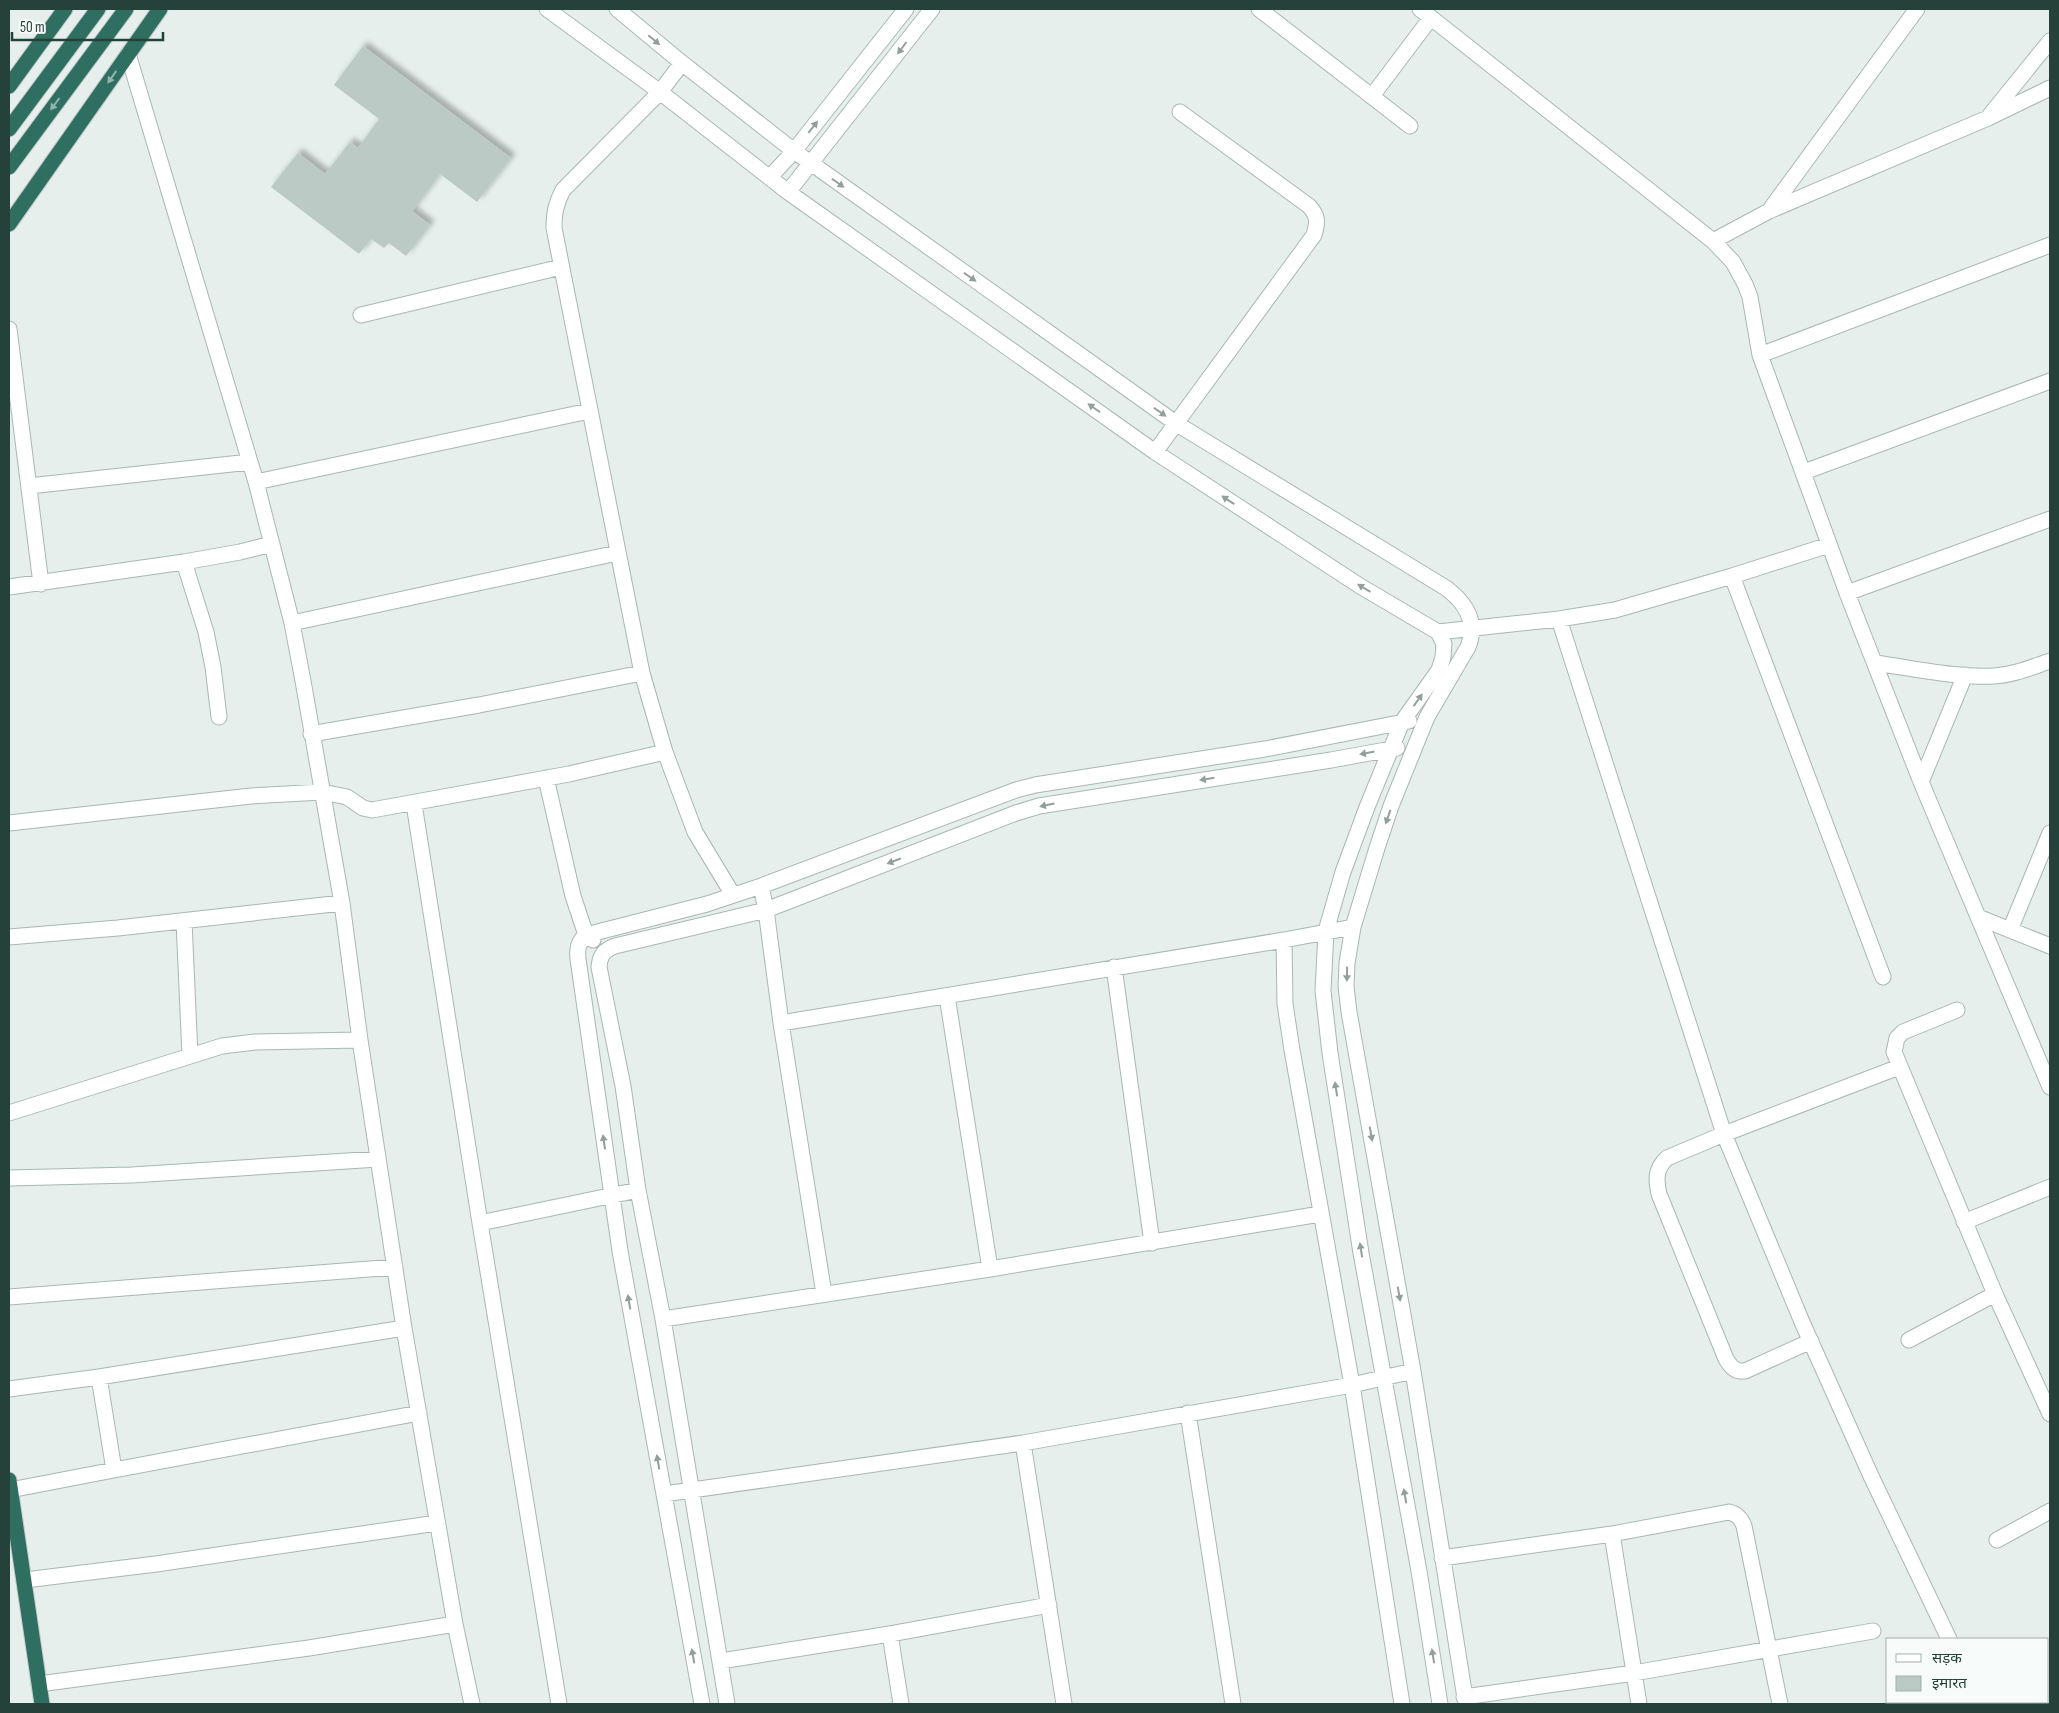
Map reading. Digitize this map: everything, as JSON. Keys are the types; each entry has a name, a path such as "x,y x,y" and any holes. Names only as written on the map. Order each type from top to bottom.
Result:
{"highway":[{"path":"9,86 66,9"},
{"path":"9,129 98,9"},
{"path":"9,167 126,9"},
{"path":"9,224 160,9"},
{"path":"10,1485 42,1704"}],"street":[{"path":"547,9 660,92 788,192 1155,452 1352,581 1438,632 1444,644 1443,657 1438,670 1402,722 1356,835 1326,931 1323,991 1330,1053 1361,1253 1419,1571 1440,1704"},
{"path":"617,9 794,152 1176,424 1446,588 1462,601 1469,614 1472,638 1427,717 1388,814 1353,927 1347,963 1346,986 1412,1371 1465,1701 1872,1631"},
{"path":"770,177 794,152 906,9"},
{"path":"788,192 932,9"},
{"path":"1259,9 1410,126"},
{"path":"1769,211 1914,10"},
{"path":"1372,96 1425,14 1713,241 1733,262 1746,284 1760,355 1847,593 1921,782 2050,1087"},
{"path":"1988,118 2050,41"},
{"path":"128,54 256,482 292,623 342,903 360,1040 404,1328 455,1624 472,1704"},
{"path":"682,63 660,92 563,190 557,201 554,228 642,673 665,752 695,832 732,895"},
{"path":"1713,241 1769,211 1988,118 2050,88"},
{"path":"1155,452 1314,235 1318,223 1316,214 1309,206 1180,112"},
{"path":"1760,355 2050,245"},
{"path":"360,314 562,267"},
{"path":"9,329 41,584"},
{"path":"1804,472 2050,381"},
{"path":"256,482 589,410"},
{"path":"29,486 250,462"},
{"path":"1847,593 2050,519"},
{"path":"9,587 41,584 184,562 272,544"},
{"path":"1438,632 1615,610 1829,545"},
{"path":"292,623 617,553"},
{"path":"184,562 206,632 213,667 219,717"},
{"path":"1732,576 1883,977"},
{"path":"1559,618 1724,1134 1811,1341 1871,1476 1949,1638"},
{"path":"1875,663 1965,675 1993,676 2007,674 2050,661"},
{"path":"311,734 479,705 642,673"},
{"path":"1921,782 1965,675"},
{"path":"702,1704 612,1195 578,959 577,950 581,940 586,935 707,904 761,886 1016,790 1034,785 1265,749 1427,717"},
{"path":"727,1704 692,1490 638,1190 623,1086 599,968 602,954 606,949 766,910 1016,813 1039,806 1331,760 1415,744"},
{"path":"9,823 251,796 322,792 347,797 363,808 372,810 414,804 546,778 665,752"},
{"path":"546,778 567,876 579,918 586,935 606,949"},
{"path":"414,804 559,1704"},
{"path":"2010,930 2050,834"},
{"path":"761,886 824,1294"},
{"path":"9,937 118,928 342,903"},
{"path":"1978,917 2050,946"},
{"path":"184,920 190,1056"},
{"path":"781,1023 1353,927"},
{"path":"1284,940 1285,1004 1320,1214 1352,1385 1402,1704"},
{"path":"1114,967 1152,1243"},
{"path":"947,996 990,1269"},
{"path":"1957,1010 1903,1032 1897,1038 1894,1052 1995,1294 2050,1414"},
{"path":"9,1113 190,1056 241,1043 360,1040"},
{"path":"1811,1341 1745,1372 1739,1372 1733,1368 1726,1359 1659,1194 1657,1174 1660,1164 1667,1158 1724,1134 1899,1067"},
{"path":"9,1178 132,1175 378,1160"},
{"path":"1964,1222 2050,1187"},
{"path":"480,1223 638,1190"},
{"path":"662,1319 990,1269 1320,1214"},
{"path":"9,1297 395,1267"},
{"path":"1910,1340 1995,1294"},
{"path":"9,1389 99,1377 404,1328"},
{"path":"664,1494 1023,1443 1352,1385 1412,1371"},
{"path":"99,1377 114,1470"},
{"path":"10,1485 114,1470 419,1413"},
{"path":"1188,1413 1233,1704"},
{"path":"1023,1443 1064,1704"},
{"path":"1997,1540 2050,1511"},
{"path":"1442,1558 1612,1534 1729,1512 1735,1513 1744,1526 1780,1704"},
{"path":"25,1580 156,1564 437,1523"},
{"path":"1612,1534 1639,1704"},
{"path":"721,1661 890,1634 1049,1605"},
{"path":"39,1684 309,1648 455,1624"},
{"path":"890,1634 901,1704"}],"building":[{"path":"363,46 511,158 477,202 440,174 412,211 430,225 406,256 389,243 384,248 371,239 359,254 271,187 298,153 325,174 350,142 358,148 379,119 334,85"}]}
